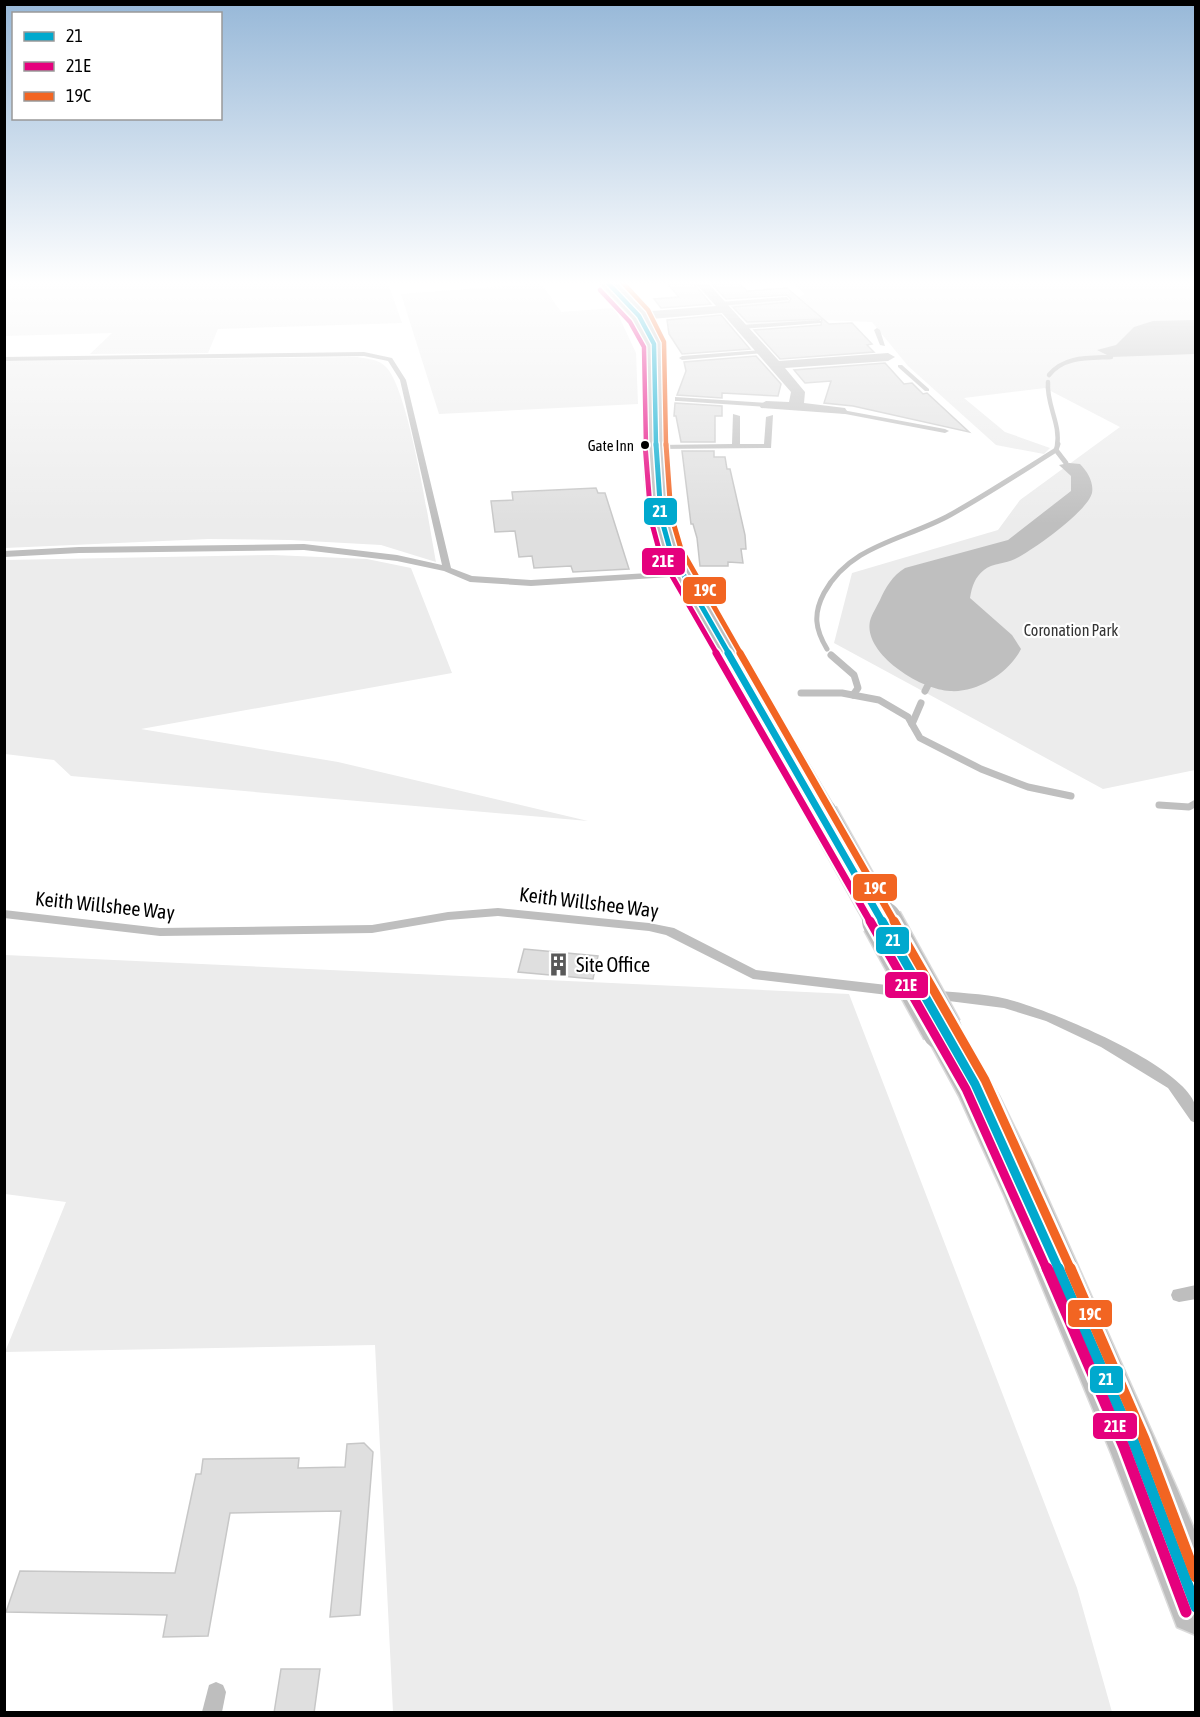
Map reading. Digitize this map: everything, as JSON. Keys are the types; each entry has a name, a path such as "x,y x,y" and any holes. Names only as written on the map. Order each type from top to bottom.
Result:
{"highway":[{"path":"654,363 656,477 661,517 671,553 822,814 942,1030 975,1084 1019,1178 1134,1443 1196,1608"}],"street":[{"path":"775,365 790,363"},
{"path":"775,365 798,392 796,407"},
{"path":"768,411 796,407 840,411"}],"lane":[{"path":"393,363 403,380 447,569"},
{"path":"900,366 927,390"},
{"path":"657,447 760,447 770,445 768,411 678,399"},
{"path":"840,411 945,431"},
{"path":"736,416 736,446"},
{"path":"4,554 79,550 304,547 397,558 447,569 470,579 531,583 682,574"},
{"name":"Keith Willshee Way","path":"4,914 160,932 372,929 448,916 498,912 649,927 669,931 753,974 1005,1003 1051,1018 1106,1043 1173,1084 1196,1116"},
{"path":"1179,1295 1196,1292"},
{"path":"212,1713 216,1692"}],"green space":[{"path":"4,363 382,363 394,380 403,402 417,459 436,562 381,545 290,540 208,539 5,548"},
{"path":"423,363 636,363 638,404 439,414"},
{"name":"Coronation Park","path":"906,363 1195,363 1195,770 1103,789 834,643 852,573 998,530 1020,500 1120,427 1045,388 964,398 1005,432 1050,448 1044,454 996,445"},
{"path":"273,555 367,559 411,568 452,673 141,729 338,762 588,821 71,776 54,760 5,754 5,560"},
{"path":"5,955 849,994 1077,1588 1112,1712 393,1712 375,1345 5,1352 66,1202 5,1194"}],"shaded area":[{"path":"1080,464 1089,477 1092,493 1088,501 1070,520 1034,548 1011,561 984,570 976,579 972,590 970,598 1012,635 1021,649 1016,658 991,680 960,691 938,689 924,684 897,668 875,646 870,633 873,613 893,578 905,568 1008,540 1071,491 1071,476 1059,465"}],"building":[{"path":"684,363 762,363 781,384 778,396 722,393 722,398 677,395 686,371"},
{"path":"885,363 904,384 912,383 923,394 927,393 969,432 853,406 824,403 831,381 805,383 794,370"},
{"path":"675,403 722,406 722,416 715,416 715,442 681,442 676,416 674,416"},
{"path":"682,451 714,451 714,457 725,457 727,469 730,469 745,535 746,549 741,549 743,563 728,562 728,566 700,566 697,538 693,524 691,524"},
{"path":"596,488 598,493 605,493 629,569 573,572 571,566 534,568 532,556 519,557 515,531 495,532 491,501 513,500 512,492"},
{"name":"Site Office","path":"524,949 598,956 593,979 518,972"},
{"path":"364,1443 373,1452 360,1615 330,1617 341,1511 230,1513 208,1636 163,1637 167,1615 6,1612 20,1571 175,1573 196,1474 201,1474 203,1459 299,1458 298,1468 345,1467 347,1444"},
{"path":"281,1669 320,1669 314,1713 274,1713"}],"waterway":[{"path":"1049,375 1064,363"},
{"path":"1048,382 1049,398 1057,430 1057,446"},
{"path":"1056,450 1058,444"},
{"path":"827,649 818,628 818,608 824,593 835,577 849,564 880,545 950,515 1056,450"},
{"path":"1056,450 1066,463"},
{"path":"831,655 854,675 858,688 853,695"},
{"path":"925,691 928,685"},
{"path":"801,693 842,693 879,700 908,717 912,724"},
{"path":"912,724 921,703"},
{"path":"912,724 920,738 981,769 1028,787 1071,796"},
{"path":"1159,805 1189,807 1196,803"}],"transit line":[{"name":"21E","path":"644,363 646,478 651,520 661,557 966,1089 1124,1447 1186,1612"},
{"name":"21","path":"654,363 656,477 661,517 671,553 975,1084 1019,1178 1134,1443 1196,1607"},
{"name":"19C","path":"664,363 666,476 671,515 681,549 985,1080 1029,1174 1144,1439 1196,1577"}],"place":[{"name":"Gate Inn","path":"645,445"},
{"name":"Site Office","path":"558,964"}]}
